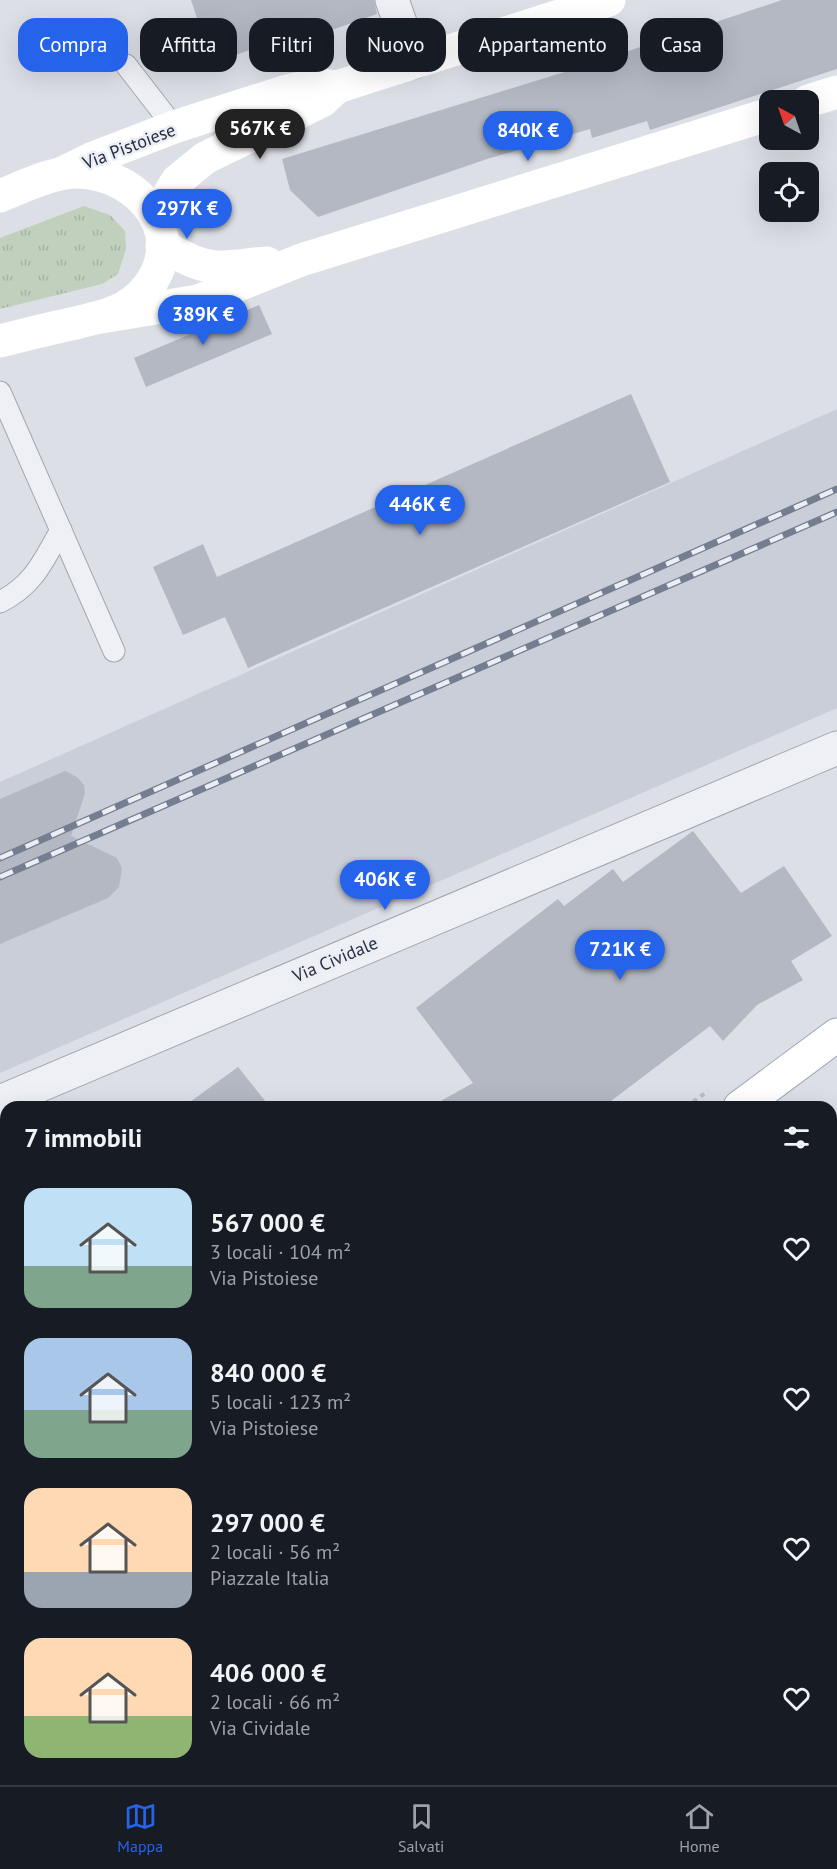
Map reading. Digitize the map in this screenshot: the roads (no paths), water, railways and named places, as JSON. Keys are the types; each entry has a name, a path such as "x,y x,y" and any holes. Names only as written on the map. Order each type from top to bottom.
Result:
{"main road":[{"name":"Via Pistoiese","path":"446,52 609,0"},
{"name":"Via Pistoiese","path":"95,318 124,308 145,291 154,279 162,259 159,231 177,181 205,158 322,101 337,87 383,72"},
{"name":"Via Pistoiese","path":"60,174 91,159 174,128 287,92 318,84 337,87"},
{"path":"819,98 837,92"},
{"path":"0,340 95,318 198,301 301,260 759,117"},
{"path":"174,128 185,154 185,162 177,181"},
{"path":"0,196 60,174 77,171 95,173 126,186 141,198 150,206 159,231 198,263 219,267 301,260"},
{"path":"748,1101 837,1035"}],"street":[{"path":"392,0 398,18"},
{"name":"Via Cividale","path":"2,1101 837,748"}],"lane":[{"path":"128,68 174,128"},
{"path":"0,392 114,651"},
{"path":"0,602 28,584 61,530"}],"railway":[{"path":"0,858 837,489"},
{"path":"0,877 837,512"}]}
